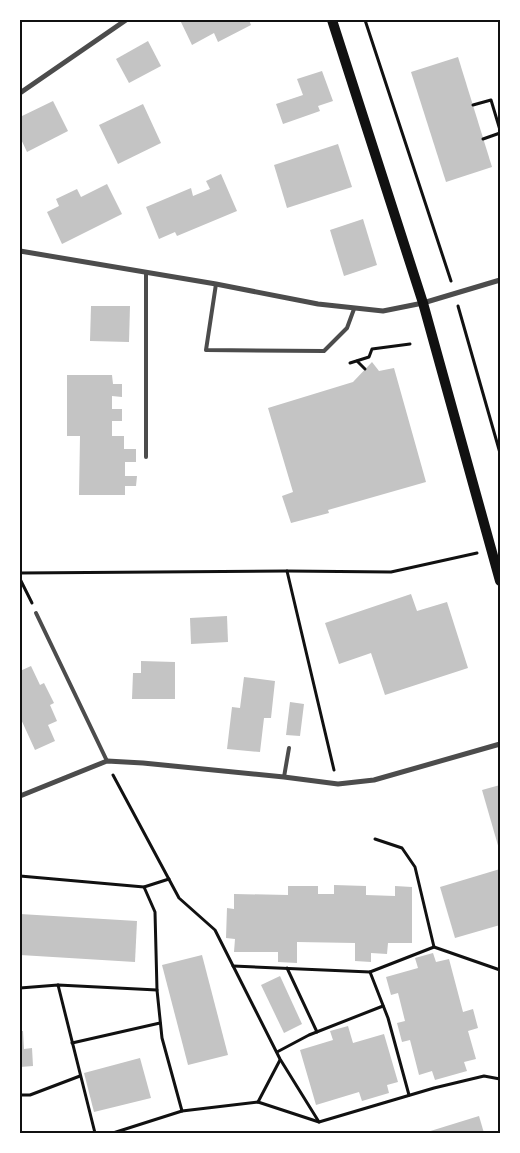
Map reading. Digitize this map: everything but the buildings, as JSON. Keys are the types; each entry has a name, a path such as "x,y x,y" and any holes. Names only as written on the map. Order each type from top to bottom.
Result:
{"main road":[{"path":"332,20 423,303 500,582"}],"street":[{"path":"20,93 126,20"},
{"path":"20,251 216,284 318,304 383,311 423,303 500,280"},
{"path":"20,796 107,760 338,784 374,780 500,744"}],"lane":[{"path":"146,273 146,457"},
{"path":"216,284 206,350 324,351 347,328 354,309"},
{"path":"36,613 107,760"},
{"path":"284,777 289,748"}],"path":[{"path":"365,20 455,293 500,453"},
{"path":"473,105 491,100 500,131 483,139"},
{"path":"350,363 369,357 372,349 410,344"},
{"path":"357,360 365,370"},
{"path":"20,573 391,572 469,556"},
{"path":"287,571 338,784"},
{"path":"20,579 36,613"},
{"path":"107,760 113,775 179,898 215,930 276,1052 319,1122"},
{"path":"375,839 402,848 415,867 434,947"},
{"path":"20,876 144,888 169,879"},
{"path":"144,888 155,912 157,990 162,1038 182,1111"},
{"path":"233,966 370,972 434,947 500,970"},
{"path":"287,968 317,1032"},
{"path":"370,972 388,1018 409,1095"},
{"path":"20,988 58,985 157,990"},
{"path":"58,985 95,1133"},
{"path":"276,1052 317,1032 383,1006"},
{"path":"72,1043 160,1022"},
{"path":"258,1102 280,1059"},
{"path":"20,1095 30,1095 80,1076"},
{"path":"113,1133 182,1111 258,1102 319,1122 409,1095 484,1076 500,1079"}]}
